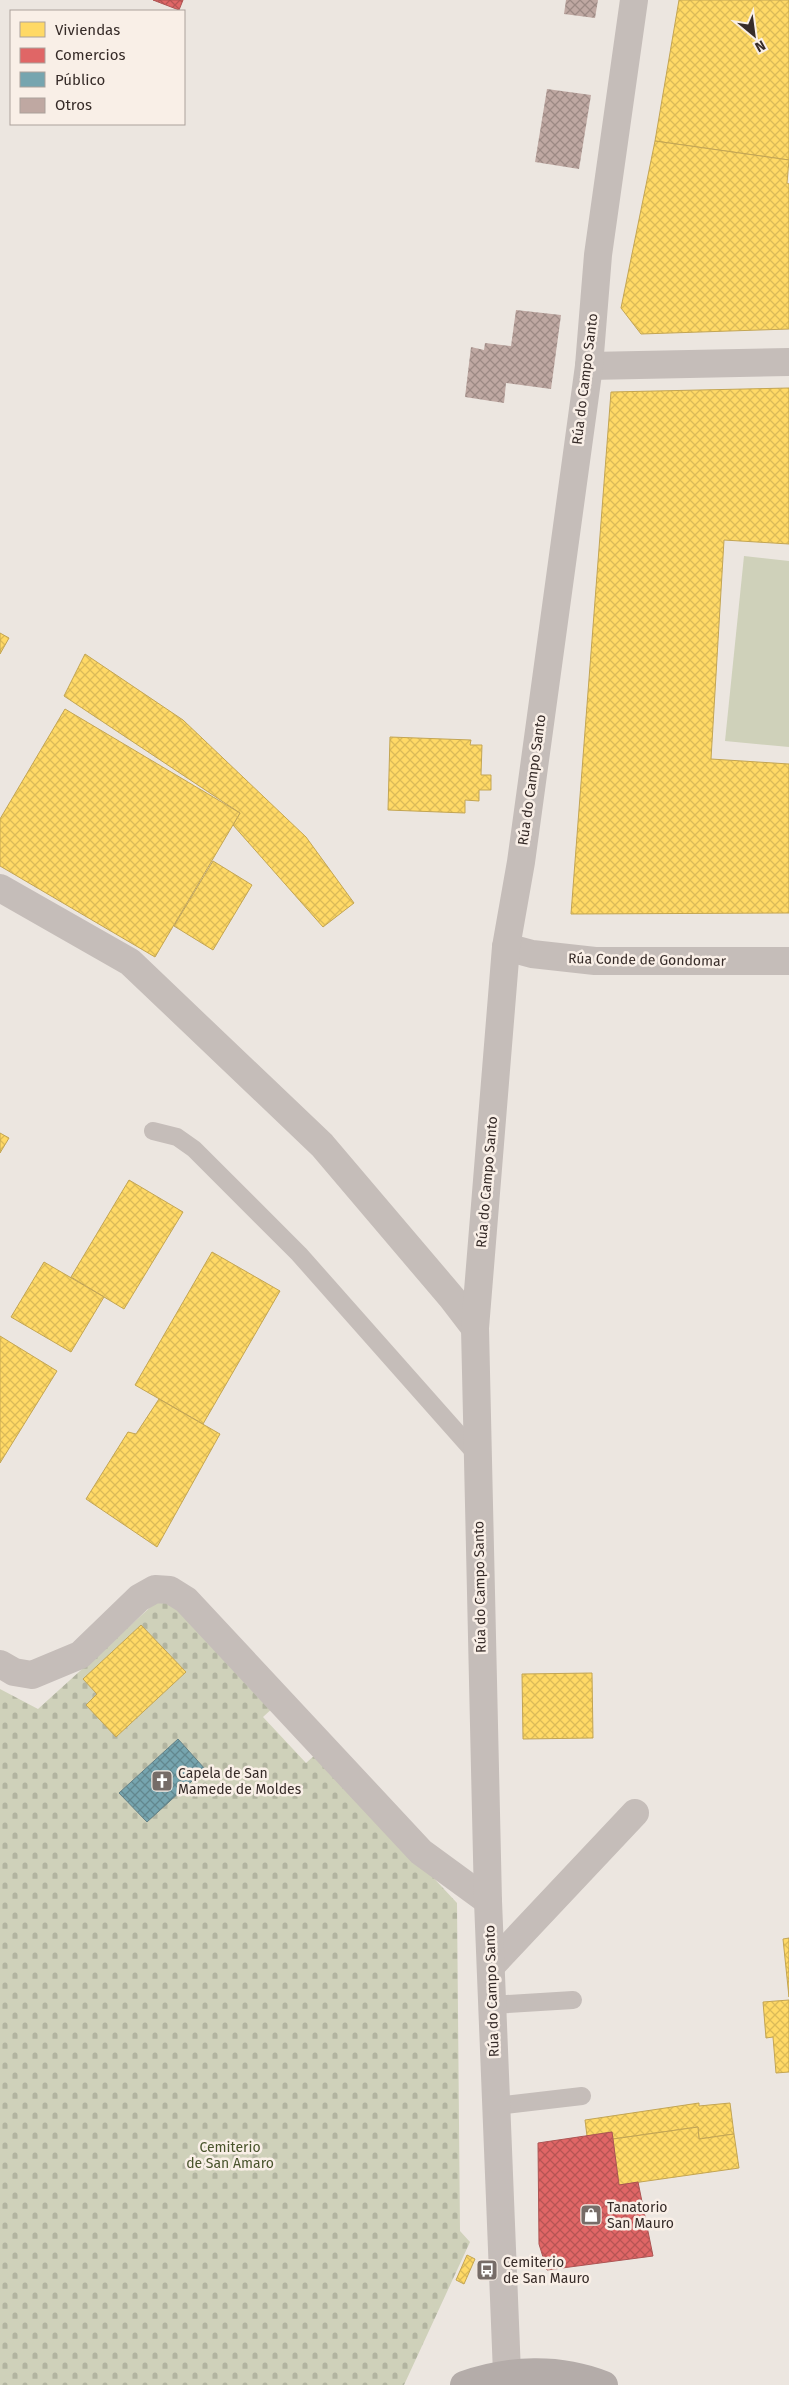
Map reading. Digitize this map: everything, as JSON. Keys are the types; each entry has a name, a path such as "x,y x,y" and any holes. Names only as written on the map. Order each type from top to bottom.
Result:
{"main road":[{"path":"464,2385 507,2373 544,2372 590,2380 604,2385"}],"street":[{"name":"Rúa do Campo Santo","path":"507,2373 488,1901 475,1328 506,947 521,862 589,366 598,255 634,0"},
{"path":"589,366 789,362"},
{"path":"0,888 130,962 322,1145 452,1298 475,1328"},
{"name":"Rúa Conde de Gondomar","path":"506,947 532,954 587,960 789,961"},
{"path":"0,1664 14,1672 32,1675 80,1654 139,1598 155,1589 170,1590 186,1600 421,1852 488,1901"},
{"path":"491,1966 635,1814"}],"lane":[{"path":"153,1130 177,1137 201,1156 299,1254 477,1455"},
{"path":"492,2006 573,2000"},
{"path":"496,2106 582,2096"}],"green space":[{"path":"744,556 789,561 789,747 725,741"},
{"name":"Cemiterio de San Amaro","path":"155,1603 181,1603 275,1706 263,1717 306,1763 317,1753 457,1903 460,2231 470,2242 404,2385 0,2385 0,1689 38,1709"}],"building: Viviendas":[{"path":"679,0 789,0 789,160 655,141"},
{"path":"655,141 789,160 787,183 789,184 789,329 641,334 621,308"},
{"path":"789,388 789,544 724,540 711,759 789,764 789,913 571,914 611,392"},
{"path":"0,633 9,638 0,654"},
{"path":"85,654 183,720 306,837 354,903 323,927 233,825 240,813 64,696"},
{"path":"65,709 240,813 155,957 0,866 0,819"},
{"path":"390,737 471,740 470,745 482,745 481,775 491,775 491,790 479,790 479,801 465,800 465,813 388,810"},
{"path":"213,861 252,885 213,950 174,926"},
{"path":"0,1133 9,1138 0,1153"},
{"path":"129,1180 183,1212 124,1309 71,1277"},
{"path":"212,1252 280,1291 203,1424 135,1385"},
{"path":"44,1262 104,1297 71,1352 11,1317"},
{"path":"0,1336 57,1371 0,1463"},
{"path":"159,1399 220,1434 157,1547 86,1499 128,1432 136,1434"},
{"path":"141,1625 186,1672 116,1737 86,1705 97,1694 83,1679"},
{"path":"592,1673 593,1738 523,1739 522,1674"},
{"path":"789,1938 789,1997 783,1939"},
{"path":"789,2000 789,2072 776,2073 773,2037 766,2038 763,2002"},
{"path":"699,2103 699,2106 730,2103 734,2134 699,2139 698,2127 613,2139 612,2132 587,2136 585,2120"},
{"path":"698,2127 699,2139 734,2134 739,2168 619,2185 613,2139"},
{"path":"467,2255 475,2259 464,2284 456,2280"}],"building: Comercios":[{"path":"153,0 183,0 179,10"},
{"name":"Tanatorio San Mauro","path":"612,2132 619,2185 638,2182 653,2256 547,2270 539,2244 538,2143"}],"building: Público":[{"name":"Capela de San Mamede de Moldes","path":"178,1739 205,1769 147,1822 119,1793"}],"building: Otros":[{"path":"566,0 598,0 595,18 564,14"},
{"path":"547,89 591,95 579,169 535,162"},
{"path":"516,310 561,315 551,389 506,383 504,403 465,397 471,347 484,350 485,343 511,346"}],"place":[{"name":"Capela de San Mamede de Moldes","path":"162,1781"},
{"name":"Tanatorio San Mauro","path":"591,2215"},
{"name":"Cemiterio de San Mauro","path":"487,2270"}]}
